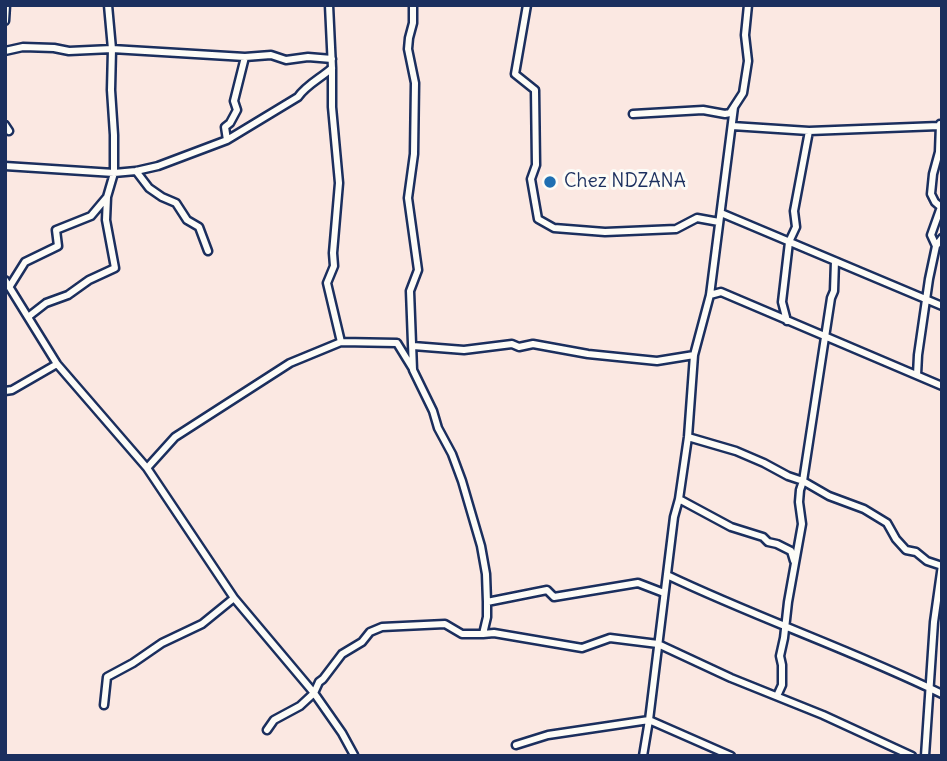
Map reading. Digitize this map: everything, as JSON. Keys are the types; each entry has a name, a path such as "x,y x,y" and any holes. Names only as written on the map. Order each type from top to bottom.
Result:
{"street":[{"path":"5,21 6,5"},
{"path":"28,317 46,303 68,295 89,280 115,268 106,220 107,197 114,173 112,49 108,5"},
{"path":"329,5 332,107 339,183 334,266 327,283 341,342"},
{"path":"413,5 414,18 408,49 415,83 414,154 408,198 418,270 410,291 413,370"},
{"path":"527,5 515,74 535,90 536,165 531,179 538,219 554,228 605,232 676,229 696,218 719,222"},
{"path":"633,114 702,110 727,114 732,111 743,93 748,61 748,5"},
{"path":"5,51 23,47 69,51 112,49 245,57 271,55 286,60 308,57 332,59"},
{"path":"227,141 225,127 237,110 234,101 245,57"},
{"path":"5,166 114,173 158,166 227,141 298,97 304,88 332,68"},
{"path":"643,756 674,517 688,437 694,355 710,295 734,107"},
{"path":"732,126 809,131 941,124 931,194 941,208 931,235 936,246"},
{"path":"787,321 782,302 789,242 796,228 794,211 809,131"},
{"path":"136,171 149,188 176,202 187,220 199,227 208,251"},
{"path":"107,197 91,216 56,230 58,246 25,262 7,283 57,364 147,468 234,598 314,693 354,755"},
{"path":"720,213 942,306"},
{"path":"917,375 926,300 936,246 942,238"},
{"path":"777,696 782,685 780,656 802,524 800,490 834,291 835,261"},
{"path":"710,295 721,292 942,386"},
{"path":"147,468 176,437 290,363 341,342 397,343 433,411 462,481 481,546 486,574 487,617 483,634"},
{"path":"413,346 464,350 533,344 588,354 657,361 694,355"},
{"path":"5,391 12,390 57,364"},
{"path":"688,437 736,451 803,481 829,496 864,509 887,523 906,550 942,565 934,622 925,756"},
{"path":"679,499 731,527 763,537 768,542 791,551 795,563"},
{"path":"667,575 942,694"},
{"path":"487,602 547,590 554,597 638,583 664,593"},
{"path":"104,705 107,677 162,643 202,624 234,598"},
{"path":"267,730 274,720 300,706 314,693 319,682 342,653 362,642 370,632 382,627 445,624 462,634 494,633 582,648 610,638 658,644 912,756"},
{"path":"516,745 548,735 649,720 732,756"}],"place":[{"name":"Chez NDZANA","path":"550,182"}]}
